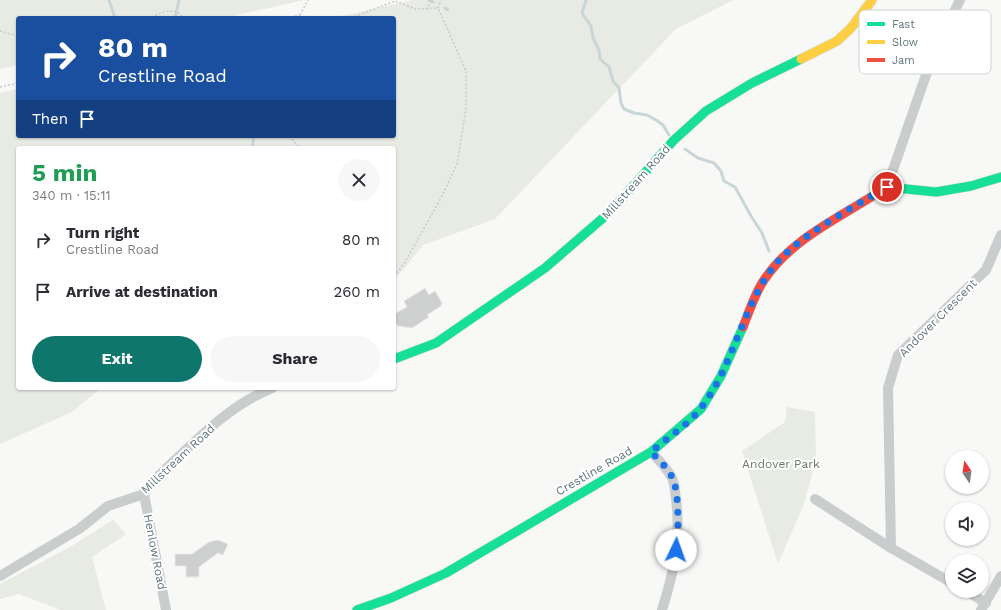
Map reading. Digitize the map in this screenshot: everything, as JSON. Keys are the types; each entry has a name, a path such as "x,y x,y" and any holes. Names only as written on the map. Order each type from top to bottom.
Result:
{"street":[{"name":"Millstream Road","path":"864,10 872,0"},
{"path":"955,10 960,0"},
{"name":"Millstream Road","path":"396,358 436,343 544,268 580,240 610,212 674,140 706,111 752,84 837,42 859,17"},
{"path":"926,74 887,187 936,192 971,186 1001,177"},
{"name":"Crestline Road","path":"357,610 391,598 446,573 651,452 701,409 721,376 763,281 780,259 814,232 887,187"},
{"name":"Andover Crescent","path":"890,548 888,388 898,355 986,270 1001,235"},
{"name":"Millstream Road","path":"0,576 79,529 108,506 144,494 152,482 216,424 249,398 267,390"},
{"path":"651,452 665,467 673,480 676,502 678,540 674,572 662,610"},
{"name":"Henlow Road","path":"144,494 166,610"},
{"path":"815,499 890,548 945,579"},
{"path":"973,598 983,607 1001,576"}],"path":[{"path":"296,16 300,15 308,0"},
{"path":"427,10 431,0"},
{"path":"396,274 404,264 441,198 457,164 466,108 466,71 438,8 441,0"},
{"path":"356,16 395,1 409,8 427,10 438,8"},
{"path":"154,16 159,12 172,10 178,12 181,16"},
{"path":"0,31 16,35"},
{"path":"0,87 16,84"},
{"path":"291,138 298,146"}],"green space":[{"path":"0,0 304,0 233,16 16,16 16,65 0,69"},
{"path":"413,0 733,0 676,29 495,219 423,245 396,279 396,146 16,146 16,390 99,390 72,412 0,444 0,93 16,89 16,138 396,138 396,16 342,16"},
{"name":"Andover Park","path":"787,407 815,412 816,459 804,504 778,564 742,451 785,422"},
{"path":"113,520 126,534 92,557 106,610 61,610 19,594 0,599 0,584 70,547"}],"building":[{"path":"425,288 429,295 435,291 442,303 441,306 427,315 429,317 412,328 398,326 396,324 396,313 407,307 404,301"},
{"path":"218,540 228,544 223,555 218,553 199,567 199,577 186,577 186,566 175,566 175,554 192,554 209,542"}],"waterway":[{"path":"109,0 114,16"},
{"path":"175,16 179,0"},
{"path":"429,0 433,2"},
{"path":"586,0 582,13 591,26 593,38 599,50 600,59 609,67 613,81 619,88 621,103 624,109 634,113 647,115 656,120 663,125 669,135"},
{"path":"252,146 254,138"},
{"path":"685,149 698,158 714,163 721,171 724,181 735,187 762,233 769,251"}],"traffic: fast":[{"path":"396,358 436,343 545,268 610,212 674,140 706,111 752,83 801,59"},
{"path":"871,197 887,187 936,192 971,186 1001,177"},
{"path":"357,610 391,598 446,573 651,452 701,409 721,376 743,327"}],"traffic: slow":[{"path":"864,10 872,0"},
{"path":"801,59 837,41 851,28 859,17"}],"traffic: jam":[{"path":"743,327 761,285 786,254 813,233 871,197"}],"route":[{"path":"676,550 678,540 673,480 665,467 651,452 701,409 721,376 756,295 771,269 789,250 798,243 887,187"}]}
